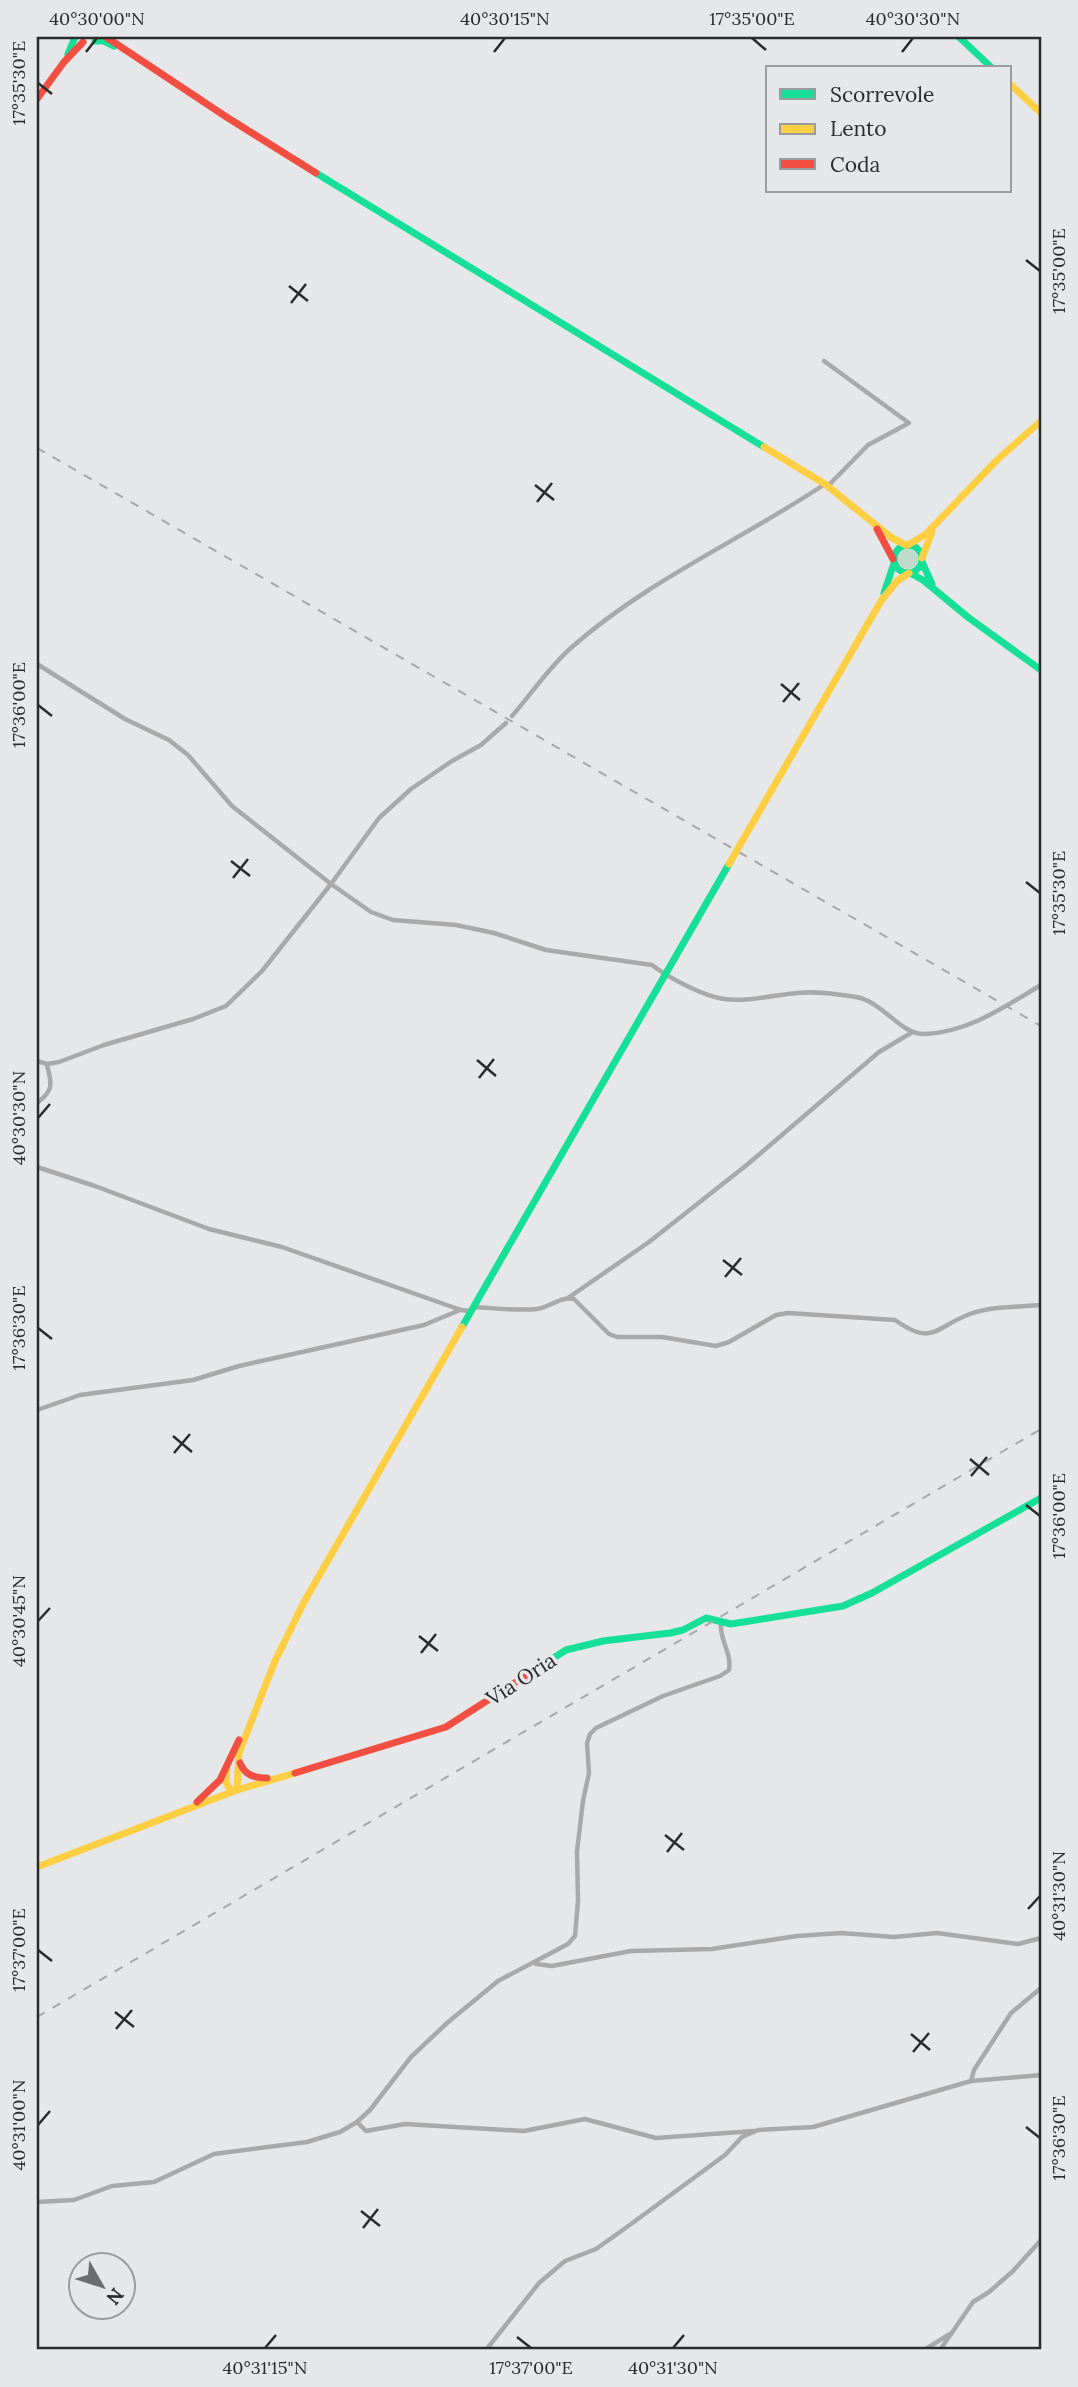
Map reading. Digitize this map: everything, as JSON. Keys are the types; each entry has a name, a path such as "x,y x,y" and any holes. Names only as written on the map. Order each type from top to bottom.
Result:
{"main road":[{"path":"106,37 330,181 826,486 892,538 918,550 930,582 937,592"},
{"path":"959,37 990,66"},
{"path":"37,99 78,38 104,41 131,55"},
{"path":"1012,86 1041,113"},
{"path":"881,601 897,550 920,539 997,460 1041,421"},
{"path":"193,1805 213,1788 227,1768 304,1602 881,601 897,581 918,569 929,537 940,519"},
{"path":"871,522 886,543 899,570 909,573 937,592 1041,670"},
{"name":"Via Oria","path":"37,1867 193,1805 276,1777 446,1727 566,1650 603,1641 670,1633 683,1630 706,1618 731,1624 843,1606 872,1593 1041,1498"},
{"path":"234,1791 239,1753 263,1688"},
{"path":"239,1753 241,1766 246,1773 260,1778 276,1777"},
{"path":"227,1768 226,1782 234,1791"}],"street":[{"path":"512,716 570,648 644,591 826,486 867,445 909,423 824,361"},
{"path":"37,664 125,719 169,740 188,755 232,806 371,912 393,920 456,925 494,933 546,950 652,965 665,975 723,999 808,992 865,999 876,1004 912,1032"},
{"path":"37,1061 47,1064 74,1057 226,1006 262,971 379,818 402,796 452,761 481,745 506,723"},
{"path":"37,1410 80,1395 192,1380 252,1363 424,1325 461,1310 548,1307 569,1298 649,1242 748,1164 879,1052 912,1032 933,1033 968,1025 998,1011 1041,985"},
{"path":"37,1103 48,1095 51,1086 47,1064"},
{"path":"37,1167 95,1185 209,1229 282,1247 461,1310"},
{"path":"569,1298 574,1299 609,1334 617,1337 662,1337 716,1346 730,1342 776,1315 789,1313 895,1320 920,1334 938,1332 970,1314 1041,1305"},
{"path":"37,2202 74,2200 111,2186 154,2182 215,2154 315,2140 357,2122 370,2110 411,2057 447,2023 498,1981 535,1964 568,1944 575,1936 578,1901 577,1851 589,1773 587,1743 590,1734 596,1728 663,1696 720,1676 729,1670 731,1659 720,1632 721,1623"},
{"path":"535,1964 552,1966 631,1951 712,1949 797,1936 841,1933 894,1937 937,1933 1018,1944 1041,1938"},
{"path":"971,2081 974,2070 1011,2013 1041,1989"},
{"path":"357,2122 366,2131 405,2124 524,2132 585,2119 656,2138 813,2127 971,2081 1041,2075"},
{"path":"486,2350 539,2283 565,2261 596,2249 627,2228 725,2155 742,2137 758,2130"},
{"path":"940,2350 973,2302 1013,2271 1041,2240"},
{"path":"924,2350 950,2334"}],"green space":[{"path":"908,549 915,552 918,559 915,566 908,569 901,566 898,559 901,552"}],"railway":[{"path":"37,448 1041,1026"},
{"path":"37,2017 1041,1429"}],"traffic: fast":[{"path":"68,54 75,37"},
{"path":"959,37 990,66"},
{"path":"95,41 104,41 114,46"},
{"path":"316,173 764,447"},
{"path":"908,545 918,549 922,559 918,569 908,573 898,569 894,559 898,549 908,545"},
{"path":"922,562 932,584"},
{"path":"884,593 894,563"},
{"path":"910,573 923,580 969,618 1041,670"},
{"path":"462,1327 729,864"},
{"path":"541,1666 566,1650 603,1641 670,1633 683,1630 706,1618 731,1624 843,1606 872,1593 1041,1498"}],"traffic: slow":[{"path":"1012,86 1041,113"},
{"path":"908,545 926,534 997,460 1041,421"},
{"path":"764,447 825,484 892,538 906,545"},
{"path":"922,558 932,532"},
{"path":"744,838 881,601 897,581 909,573"},
{"path":"729,864 744,838"},
{"path":"237,1790 239,1753 275,1661 304,1602 462,1327"},
{"path":"227,1770 226,1782 231,1791"},
{"path":"37,1867 237,1790 295,1773"}],"traffic: jam":[{"path":"106,37 316,173"},
{"path":"37,99 64,62 83,42"},
{"path":"877,529 893,559"},
{"path":"295,1773 446,1727 541,1666"},
{"path":"197,1802 220,1780 239,1740"},
{"path":"240,1763 250,1775 267,1778"}]}
